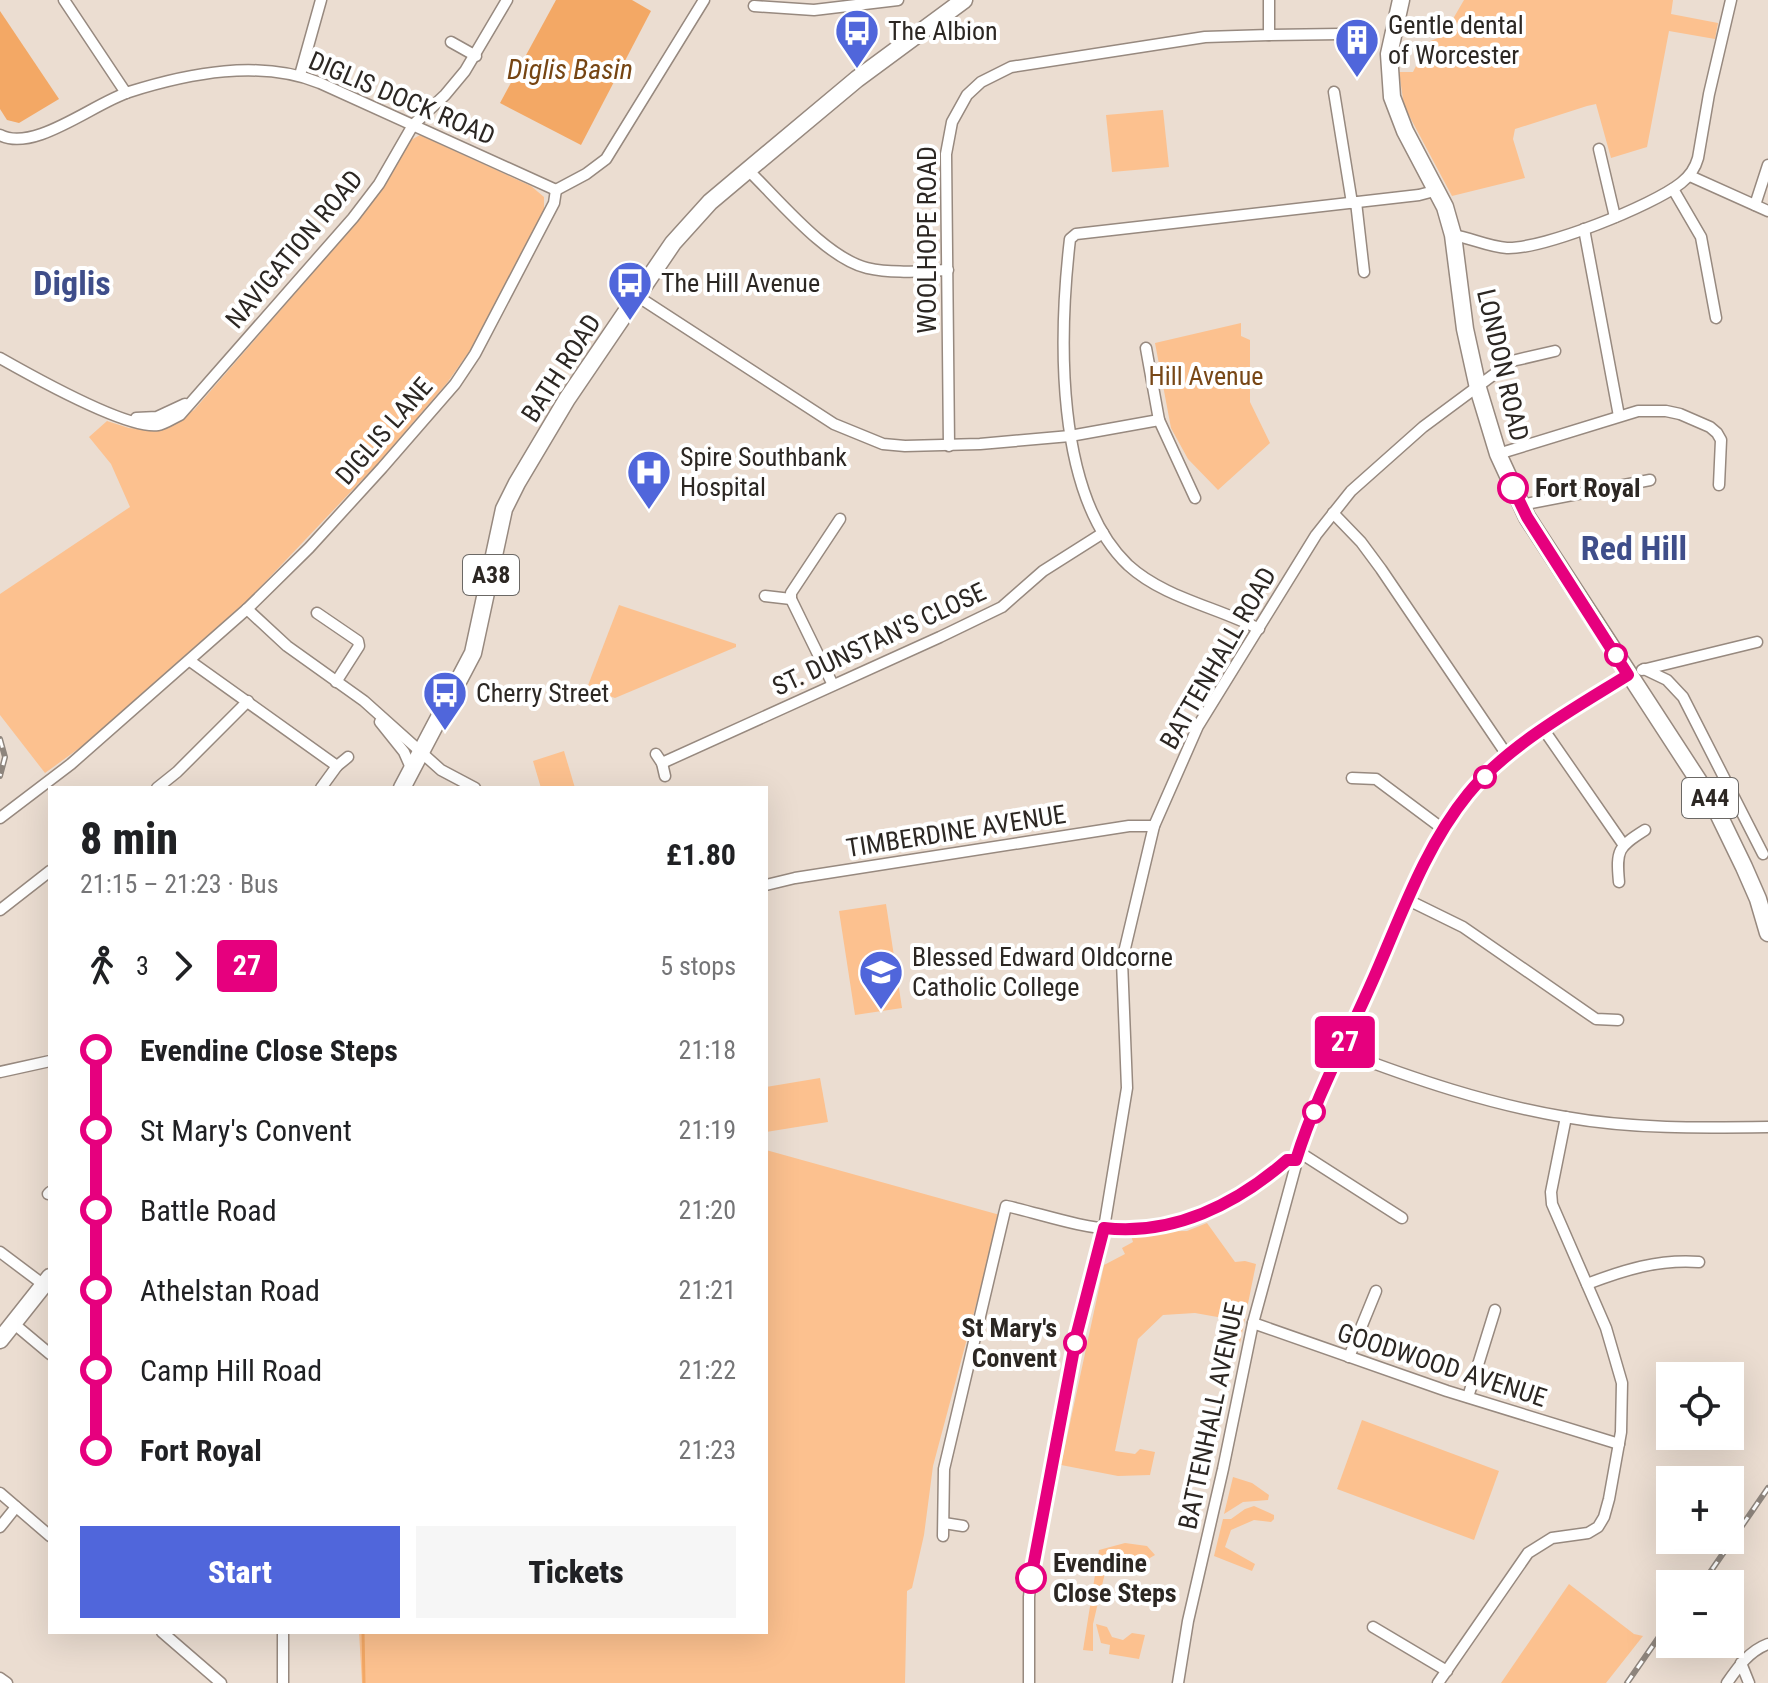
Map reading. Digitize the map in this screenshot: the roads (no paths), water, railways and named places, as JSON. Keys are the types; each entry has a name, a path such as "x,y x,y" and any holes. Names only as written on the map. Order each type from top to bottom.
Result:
{"main road":[{"name":"LONDON ROAD","path":"1401,0 1389,54 1392,97 1405,131 1438,190 1453,235 1465,329 1478,388 1498,454 1521,505 1634,674 1713,803 1744,867 1768,933"},
{"name":"BATH ROAD","path":"403,786 473,653 504,509 539,445 673,243 710,202 857,79 958,1"},
{"path":"0,1340 47,1281"}],"street":[{"path":"64,0 126,93"},
{"path":"300,75 321,0"},
{"name":"NAVIGATION ROAD","path":"0,358 43,382 137,424 159,425 180,415 353,218 379,184 413,125 445,95 476,56 507,0"},
{"path":"556,190 606,159 704,0"},
{"path":"754,6 814,10 898,0"},
{"path":"1269,0 1269,35"},
{"path":"1453,235 1509,248 1584,229 1615,217 1673,189 1690,176 1698,158 1731,0"},
{"name":"WOOLHOPE ROAD","path":"949,446 946,154 952,122 967,95 981,82 1011,67 1205,37 1341,34"},
{"path":"451,42 476,56"},
{"name":"DIGLIS DOCK ROAD","path":"0,135 10,140 35,138 126,93 212,72 300,75 556,190"},
{"path":"1334,92 1332,105 1354,203 1364,272"},
{"path":"1599,149 1615,217"},
{"path":"1755,205 1768,165"},
{"path":"748,170 826,246 842,257 864,267 891,272 948,270"},
{"path":"1690,176 1768,211"},
{"path":"1673,189 1701,237 1716,318"},
{"name":"DIGLIS LANE","path":"0,818 71,764 247,609 309,548 455,384 475,354 547,217 556,190"},
{"path":"1259,629 1167,590 1130,566 1103,533 1087,502 1070,436 1064,310 1070,239 1076,234 1354,203 1438,190"},
{"path":"1584,229 1619,416"},
{"path":"637,296 834,424 883,444 949,446 1070,436 1159,420"},
{"path":"1146,348 1159,420 1195,498"},
{"name":"BATTENHALL ROAD","path":"1029,1683 1029,1597 1033,1559 1077,1333 1104,1228 1127,1088 1122,961 1154,826 1198,726 1316,535 1351,491 1404,443 1512,361 1555,351"},
{"path":"1498,454 1619,416 1654,409 1680,414 1710,427 1721,440 1719,485"},
{"path":"1521,505 1650,480"},
{"path":"1333,513 1361,542 1390,580 1507,755"},
{"path":"833,685 791,599 791,593 840,519"},
{"name":"ST. DUNSTAN'S CLOSE","path":"665,776 659,759 833,685 1002,607 1043,571 1103,533"},
{"path":"765,596 791,599"},
{"path":"247,609 287,646 364,701 441,770 471,786"},
{"path":"317,613 358,641 359,646 336,682"},
{"name":"BATTENHALL AVENUE","path":"1178,1683 1188,1621 1253,1323 1306,1128 1443,829 1469,792 1507,755 1634,674 1757,642"},
{"path":"190,661 337,766"},
{"path":"1634,674 1667,680 1683,697 1763,854"},
{"path":"160,786 248,701"},
{"path":"364,701 404,752 412,770"},
{"path":"1544,730 1623,844"},
{"path":"322,786 348,757"},
{"path":"1352,778 1376,779 1443,829"},
{"name":"TIMBERDINE AVENUE","path":"768,885 1129,826 1154,826"},
{"path":"1619,882 1617,861 1623,844 1645,830"},
{"path":"0,910 48,873"},
{"path":"1408,900 1463,927 1596,1019 1618,1020"},
{"path":"1341,1051 1477,1098 1566,1117 1668,1128 1768,1127"},
{"path":"0,1072 48,1061"},
{"path":"1438,1683 1528,1553 1552,1538 1588,1533 1598,1527 1609,1499 1619,1444 1622,1383 1616,1357 1552,1204 1551,1192 1566,1117"},
{"path":"943,1536 944,1469 1006,1206 1104,1228 1176,1223 1224,1206 1261,1183 1287,1160 1298,1156 1402,1218"},
{"path":"0,1252 47,1281"},
{"path":"1587,1284 1647,1264 1699,1262"},
{"path":"1349,1357 1376,1291"},
{"path":"1468,1397 1495,1310"},
{"path":"13,1323 48,1352"},
{"name":"GOODWOOD AVENUE","path":"1253,1323 1468,1397 1619,1444"},
{"path":"0,1493 48,1534"},
{"path":"0,1527 16,1507"},
{"path":"944,1523 963,1526"},
{"path":"1373,1627 1447,1671"},
{"path":"164,1634 221,1683"},
{"path":"283,1634 283,1683"},
{"path":"1727,1683 1741,1663 1768,1644"},
{"path":"1741,1663 1749,1683"},
{"path":"0,1678 7,1683"}],"water":[{"name":"Diglis Basin","path":"556,0 632,0 651,11 581,145 500,103"},
{"path":"0,11 59,99 19,123 7,120 0,109"}],"waterway":[{"path":"363,1634 364,1683"}],"railway":[{"path":"0,739 5,757 0,776"},
{"path":"1712,1570 1768,1488"},
{"path":"1627,1683 1656,1641"}],"place":[{"name":"The Albion","path":"857,70"},
{"name":"Gentle dental of Worcester","path":"1357,79"},
{"name":"The Hill Avenue","path":"630,322"},
{"name":"Fort Royal","path":"1513,488"},
{"name":"Spire Southbank Hospital","path":"649,511"},
{"name":"Cherry Street","path":"445,732"},
{"name":"Blessed Edward Oldcorne Catholic College","path":"881,1011"},
{"name":"St Mary's Convent","path":"1075,1343"},
{"name":"Evendine Close Steps","path":"1031,1578"}],"district":[{"name":"Diglis","path":"72,283"},
{"name":"Red Hill","path":"1634,548"}],"park label":[{"name":"Hill Avenue","path":"1206,376"}]}
